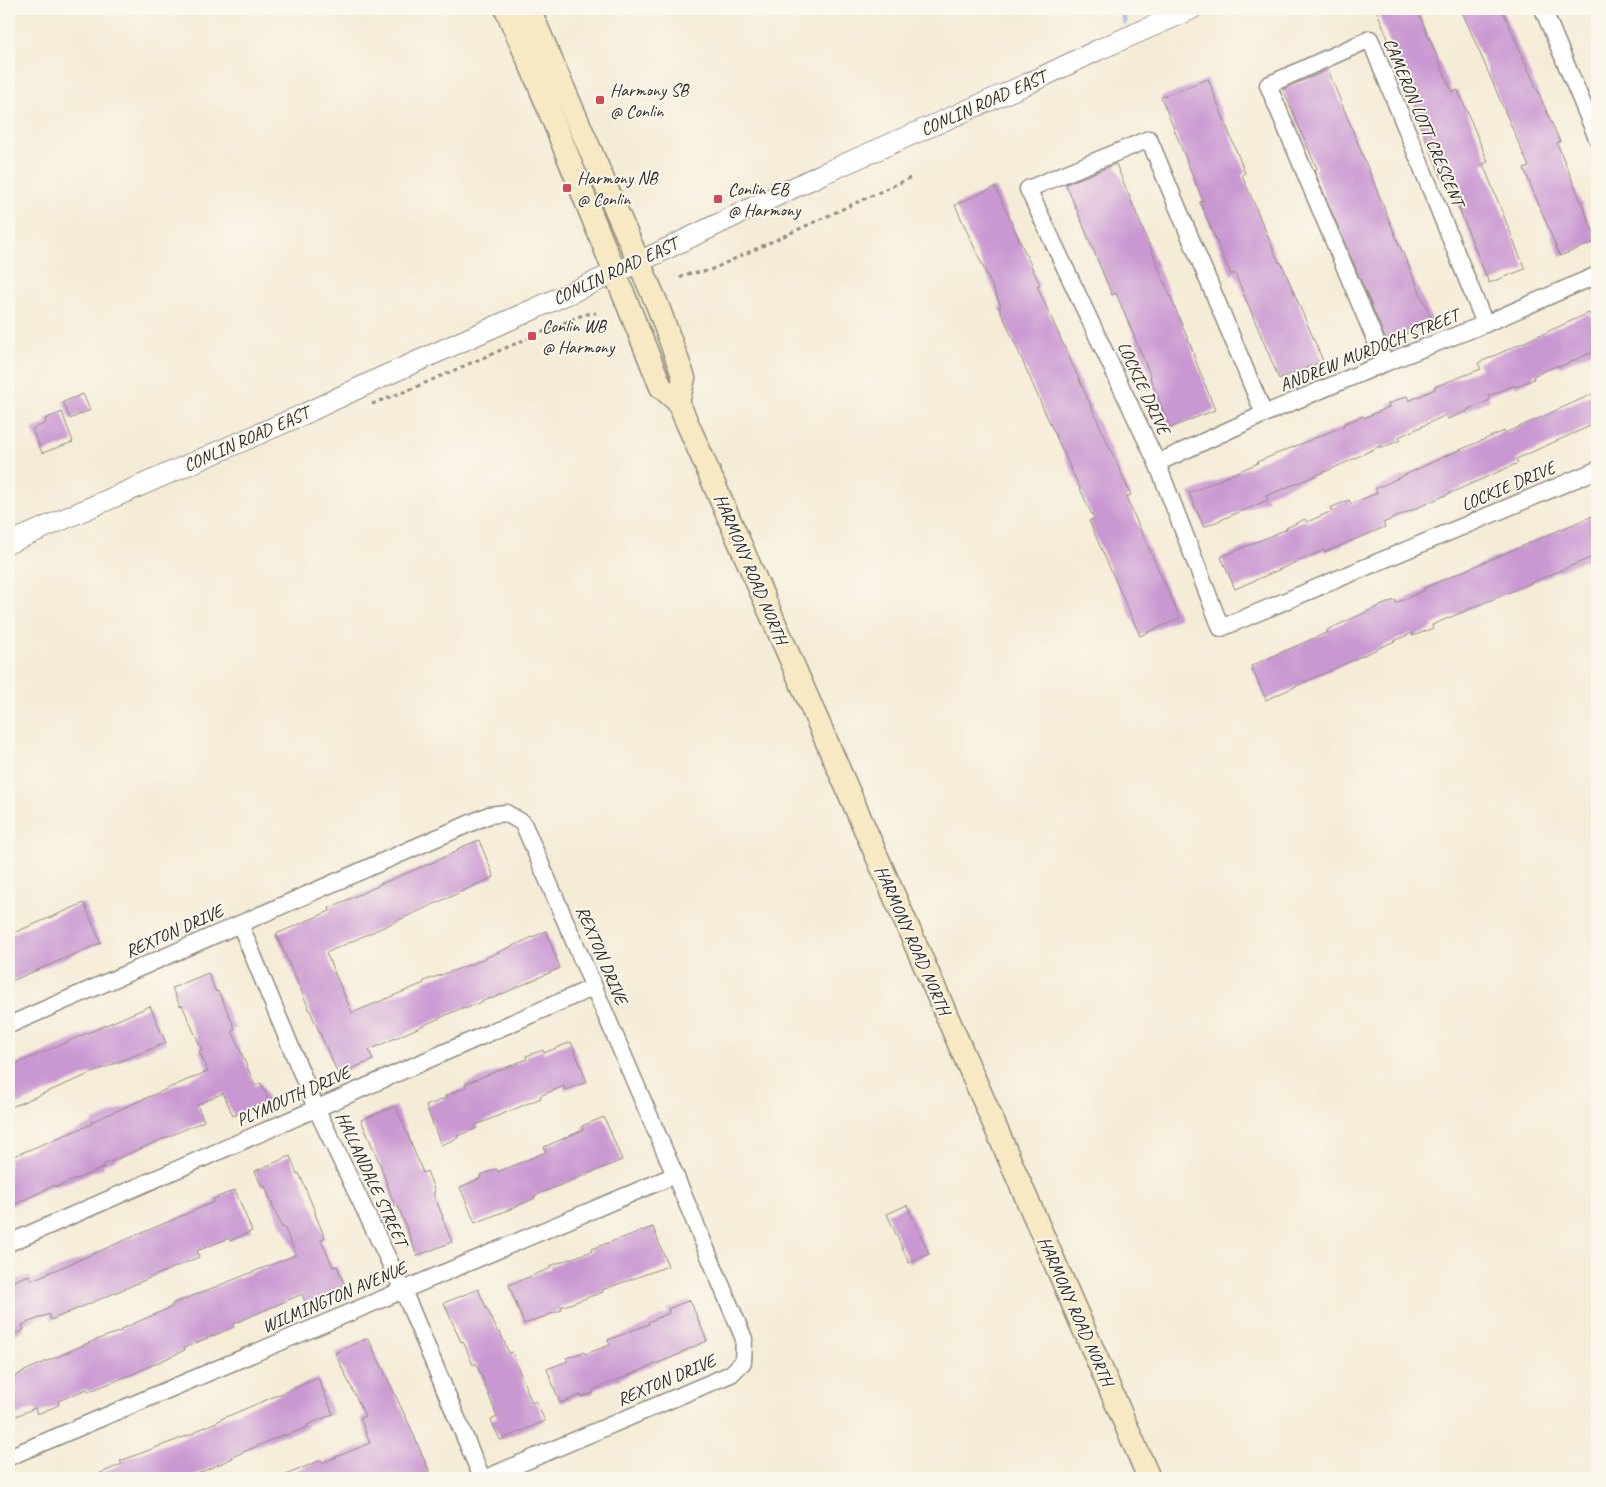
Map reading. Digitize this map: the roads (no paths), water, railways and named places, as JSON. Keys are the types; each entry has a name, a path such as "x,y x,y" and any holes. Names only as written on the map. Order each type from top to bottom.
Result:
{"main road":[{"name":"HARMONY ROAD NORTH","path":"506,9 541,89 661,387 678,402 1149,1478"},
{"path":"529,9 657,304 684,378 678,402"}],"street":[{"name":"CONLIN ROAD EAST","path":"9,542 302,415 639,262 822,174 1192,9"},
{"path":"1543,9 1597,138"},
{"name":"CAMERON LOTT CRESCENT","path":"1385,363 1268,85 1370,39 1485,324"},
{"name":"LOCKIE DRIVE","path":"1264,414 1149,139 1028,189 1157,463 1221,628 1597,470"},
{"name":"ANDREW MURDOCH STREET","path":"1157,463 1264,414 1385,363 1485,324 1597,275"},
{"name":"REXTON DRIVE","path":"9,1026 489,815 506,813 523,823 744,1339 743,1362 731,1374 486,1478"},
{"name":"HALLANDALE STREET","path":"240,924 316,1108 403,1290 482,1478"},
{"name":"PLYMOUTH DRIVE","path":"9,1243 594,987"},
{"name":"WILMINGTON AVENUE","path":"9,1457 675,1175"}],"waterway":[{"path":"1122,9 1124,22"}],"place":[{"name":"Harmony SB @ Conlin","path":"600,100"},
{"name":"Harmony NB @ Conlin","path":"567,188"},
{"name":"Conlin EB @ Harmony","path":"718,199"},
{"name":"Conlin WB @ Harmony","path":"532,336"}]}
